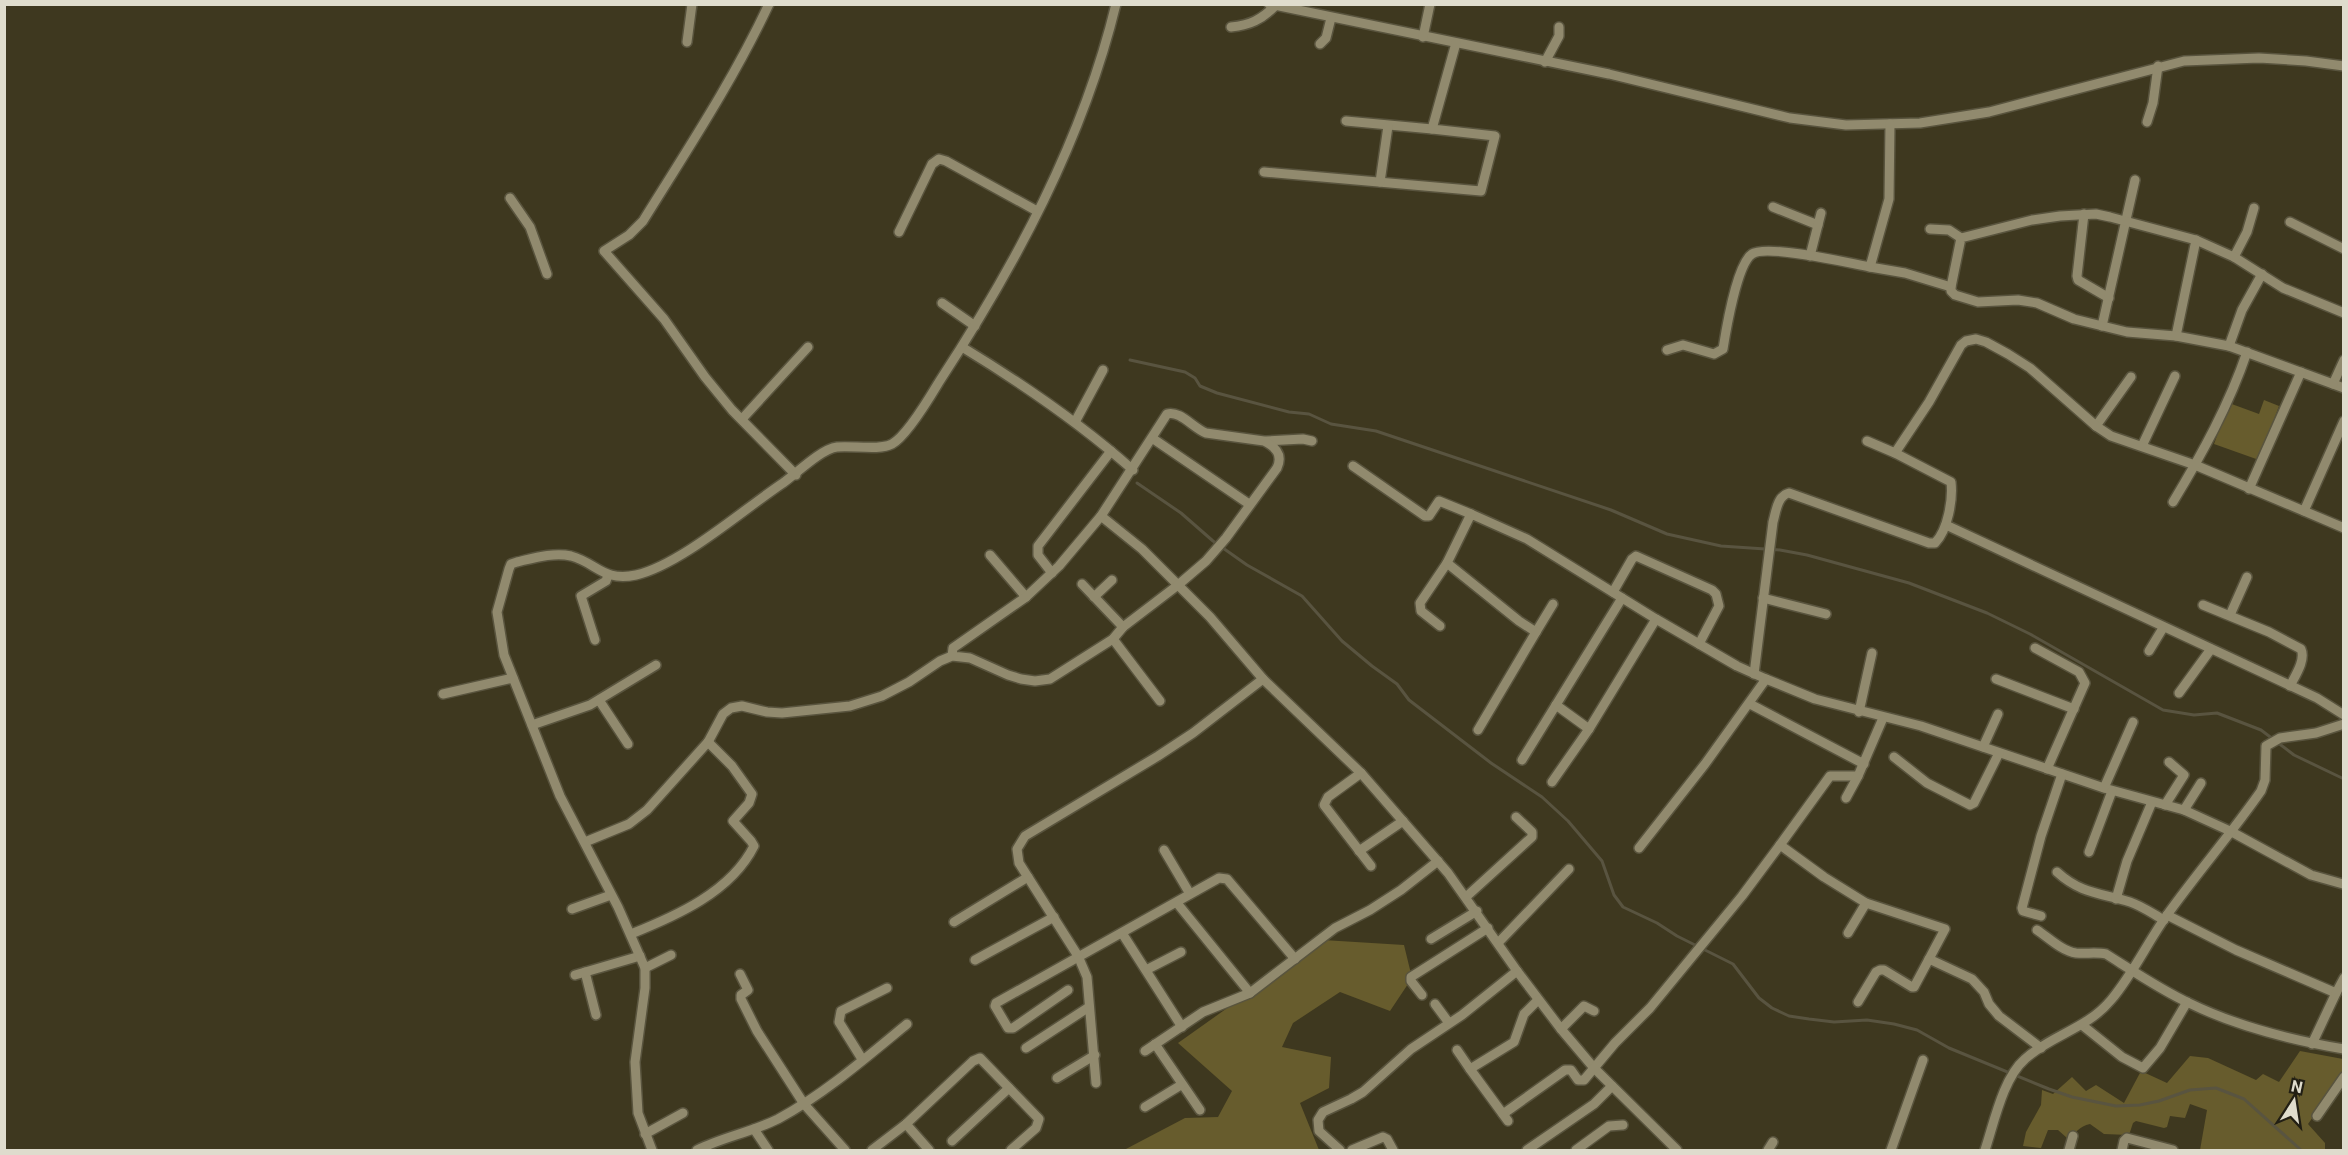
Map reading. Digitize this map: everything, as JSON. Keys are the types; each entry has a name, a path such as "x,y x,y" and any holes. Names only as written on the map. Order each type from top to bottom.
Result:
{"street":[{"path":"687,42 692,4"},
{"path":"769,4 738,68 643,221 629,235 604,251 663,319 705,377 796,475"},
{"path":"652,1150 638,1113 635,1062 645,988 645,968 631,934 560,796 502,647 497,616 511,564 536,558 569,555 609,575 634,575 662,564 796,475 831,448 892,444 922,409 1004,278 1076,131 1090,94 1116,4"},
{"path":"1423,37 1430,4"},
{"path":"1231,27 1247,25 1263,18 1272,5 1609,74 1790,118 1846,125 1920,123 1989,112 2184,61 2259,58 2343,66"},
{"path":"1320,44 1326,38 1331,18"},
{"path":"1545,62 1559,36 1559,27"},
{"path":"1432,129 1456,43"},
{"path":"2147,122 2153,103 2158,66"},
{"path":"1264,172 1481,191 1495,135 1346,121"},
{"path":"1870,267 1889,199 1890,124"},
{"path":"1380,182 1388,126"},
{"path":"899,232 932,164 939,159 1037,211"},
{"path":"2102,326 2135,180"},
{"path":"510,198 530,227 547,274"},
{"path":"1773,207 1818,225"},
{"path":"2234,257 2247,232 2254,208"},
{"path":"1810,256 1821,213"},
{"path":"2084,214 2078,280 2109,298"},
{"path":"1930,230 1949,230 1961,238 2032,220 2096,214 2196,240 2234,257 2283,288 2343,314"},
{"path":"2290,222 2343,249"},
{"path":"1961,238 1951,287 1955,295 1978,302 2018,300 2037,303 2074,320 2127,332 2176,336 2229,346 2343,388"},
{"path":"2176,336 2196,240"},
{"path":"1667,350 1683,345 1714,354 1720,353 1723,349 1740,276 1747,259 1753,253 1760,251 1810,256 1905,273 1951,287"},
{"path":"2229,346 2242,310 2262,274"},
{"path":"942,303 975,326"},
{"path":"1895,453 1945,375 1961,345 1966,341 1976,339 1986,342 2030,368 2096,426 2111,436 2195,465 2343,528"},
{"path":"742,419 808,347"},
{"path":"962,347 1076,422 1133,470"},
{"path":"2173,502 2195,465 2231,394 2247,352"},
{"path":"2333,384 2343,360"},
{"path":"1076,422 1103,370"},
{"path":"2249,489 2301,372"},
{"path":"2142,446 2175,376"},
{"path":"2096,426 2131,377"},
{"path":"952,656 953,648 1026,597 1083,541 1133,470 1164,417 1172,412 1206,433 1264,441 1304,439 1312,441"},
{"path":"2304,511 2343,421"},
{"path":"1152,438 1249,504"},
{"path":"585,842 629,824 642,815 708,742 723,714 731,708 742,706 782,713 850,706 882,696 952,656 970,658 1008,675 1035,681 1050,679 1113,639 1123,627 1178,585 1216,550 1280,461 1277,451 1264,441"},
{"path":"1754,674 1773,522 1784,494 1789,493 1932,544 1939,540 1946,525 1951,482 1867,441"},
{"path":"1052,573 1038,555 1038,546 1111,451"},
{"path":"1353,466 1425,516 1429,516 1439,501 1527,539 1656,619 1766,680 1815,699 1921,726 2108,790 2184,810 2230,831 2296,868 2324,880 2343,884"},
{"path":"1440,626 1421,611 1420,603 1447,563 1471,514"},
{"path":"1101,516 1142,549 1210,617 1263,679 1361,773 1467,897 1516,970 1561,1029 1594,1068 1673,1150"},
{"path":"1946,525 2317,698 2343,715"},
{"path":"990,555 1026,597"},
{"path":"1613,592 1636,556 1712,590 1716,594 1719,606 1699,644"},
{"path":"1447,563 1536,632"},
{"path":"595,640 581,596 606,581 609,575"},
{"path":"2230,615 2247,577"},
{"path":"1094,597 1112,580"},
{"path":"1082,584 1123,627"},
{"path":"1522,760 1622,598"},
{"path":"1763,598 1826,614"},
{"path":"1478,730 1553,604"},
{"path":"2203,605 2269,632 2301,649 2303,654 2300,666 2290,686"},
{"path":"1552,782 1589,729 1656,619"},
{"path":"2149,651 2163,628"},
{"path":"1113,639 1160,701"},
{"path":"2035,648 2082,676 2084,686 2047,769"},
{"path":"2179,693 2211,649"},
{"path":"1859,712 1872,653"},
{"path":"531,725 582,709 656,665"},
{"path":"443,694 513,678"},
{"path":"1096,1083 1087,977 1078,956 1017,857 1017,849 1025,836 1158,756 1263,679"},
{"path":"1996,679 2074,709"},
{"path":"1639,848 1766,680"},
{"path":"599,700 628,744"},
{"path":"1750,704 1864,764"},
{"path":"1556,705 1589,729"},
{"path":"1983,747 1998,714"},
{"path":"1846,798 1864,764 1883,718"},
{"path":"2089,852 2108,790 2133,722"},
{"path":"1985,1150 2005,1093 2017,1067 2041,1048 2098,1014 2111,999 2165,918 2261,791 2265,780 2264,751 2270,743 2280,738 2316,733 2343,724"},
{"path":"631,934 671,916 712,893 736,873 753,846 733,821 749,803 752,794 732,766 708,742"},
{"path":"1894,757 1927,783 1970,805 1974,803 1999,753"},
{"path":"2165,805 2184,775 2169,762"},
{"path":"1361,773 1324,802 1325,809 1371,866"},
{"path":"2042,916 2023,911 2022,908 2041,836 2062,774"},
{"path":"1457,1050 1505,1118 1565,1070 1570,1070 1578,1080 1582,1081 1650,1008 1756,878 1830,776 1858,776"},
{"path":"2184,810 2201,783"},
{"path":"2116,899 2127,861 2151,802"},
{"path":"1467,897 1532,837 1532,832 1516,817"},
{"path":"1359,851 1403,821"},
{"path":"1780,845 1824,877 1866,903 1945,929 1914,987 1910,987 1880,969 1858,1002"},
{"path":"1164,850 1190,894"},
{"path":"1145,1051 1215,1006 1250,993 1335,928 1370,910 1401,890 1438,861"},
{"path":"1498,943 1569,869"},
{"path":"2057,872 2077,888 2133,903 2336,993"},
{"path":"954,922 1028,877"},
{"path":"1068,990 1013,1028 1008,1028 994,1006 1078,956 1219,878 1227,879 1296,959"},
{"path":"572,909 611,895"},
{"path":"1177,903 1250,993"},
{"path":"1848,933 1866,903"},
{"path":"1431,939 1477,911"},
{"path":"975,960 1054,917"},
{"path":"1422,995 1411,981 1411,976 1488,928"},
{"path":"2037,930 2067,950 2077,953 2106,954 2187,1002 2232,1022 2343,1050"},
{"path":"1122,933 1182,1027"},
{"path":"1146,970 1181,952"},
{"path":"596,1015 580,974 640,956"},
{"path":"645,968 671,956"},
{"path":"1929,959 1972,979 2000,1016 2041,1048"},
{"path":"1340,1150 1324,1138 1319,1131 1319,1116 1363,1092 1411,1049 1483,999 1516,970"},
{"path":"740,974 748,990 740,997 749,1016 804,1104 845,1150"},
{"path":"2312,1044 2343,978"},
{"path":"862,1059 839,1022 839,1014 887,988"},
{"path":"1470,1069 1514,1042 1524,1014 1538,1000"},
{"path":"2082,1025 2121,1057 2143,1068 2160,1048 2187,1002"},
{"path":"1434,1004 1449,1023"},
{"path":"1561,1029 1584,1006 1594,1011"},
{"path":"1026,1048 1089,1007"},
{"path":"697,1150 719,1139 754,1129 804,1104 907,1024"},
{"path":"1155,1044 1200,1110"},
{"path":"1057,1078 1095,1055"},
{"path":"872,1150 906,1124 977,1059 983,1060 1039,1122 1036,1128 1011,1150"},
{"path":"1891,1150 1923,1060"},
{"path":"2317,1116 2343,1077"},
{"path":"1145,1107 1181,1085"},
{"path":"1527,1150 1594,1104 1612,1086"},
{"path":"952,1141 1009,1088"},
{"path":"645,1134 683,1113"},
{"path":"906,1124 929,1150"},
{"path":"1576,1150 1609,1126 1623,1125"},
{"path":"754,1129 768,1150"},
{"path":"2069,1150 2073,1136"},
{"path":"1352,1150 1383,1137 1387,1139 1393,1150"},
{"path":"2121,1150 2127,1138 2173,1150"}],"shaded area":[{"path":"2264,400 2279,406 2259,460 2214,444 2229,403 2259,414"},
{"path":"1323,940 1404,945 1412,978 1390,1011 1340,992 1293,1023 1282,1047 1331,1057 1329,1088 1300,1103 1319,1150 1124,1150 1185,1118 1218,1117 1232,1091 1178,1043"},
{"path":"2300,1051 2343,1059 2343,1075 2308,1124 2325,1143 2325,1150 2200,1150 2207,1110 2190,1104 2185,1118 2170,1116 2167,1127 2164,1128 2136,1121 2129,1135 2104,1134 2090,1124 2083,1126 2067,1138 2058,1130 2048,1130 2041,1148 2023,1146 2026,1132 2041,1105 2042,1090 2053,1094 2072,1077 2086,1091 2096,1085 2124,1103 2141,1071 2167,1083 2190,1056 2208,1058 2256,1080 2263,1074 2279,1082"}],"waterway":[{"path":"1130,360 1185,372 1195,378 1200,386 1217,393 1289,412 1309,414 1331,424 1376,431 1611,510 1667,534 1721,546 1780,550 1807,555 1909,583 1987,613 2030,634 2163,710 2194,715 2217,713 2261,730 2294,755 2344,779"},
{"path":"1137,483 1181,513 1213,541 1247,565 1302,596 1342,641 1397,684 1409,700 1491,763 1542,797 1568,821 1602,861 1614,895 1623,907 1733,964 1759,998 1772,1008 1789,1016 1834,1022 1867,1020 1917,1030 1949,1048 2049,1089 2072,1097 2116,1106 2140,1105 2190,1090 2216,1088 2244,1099 2301,1150"}]}
